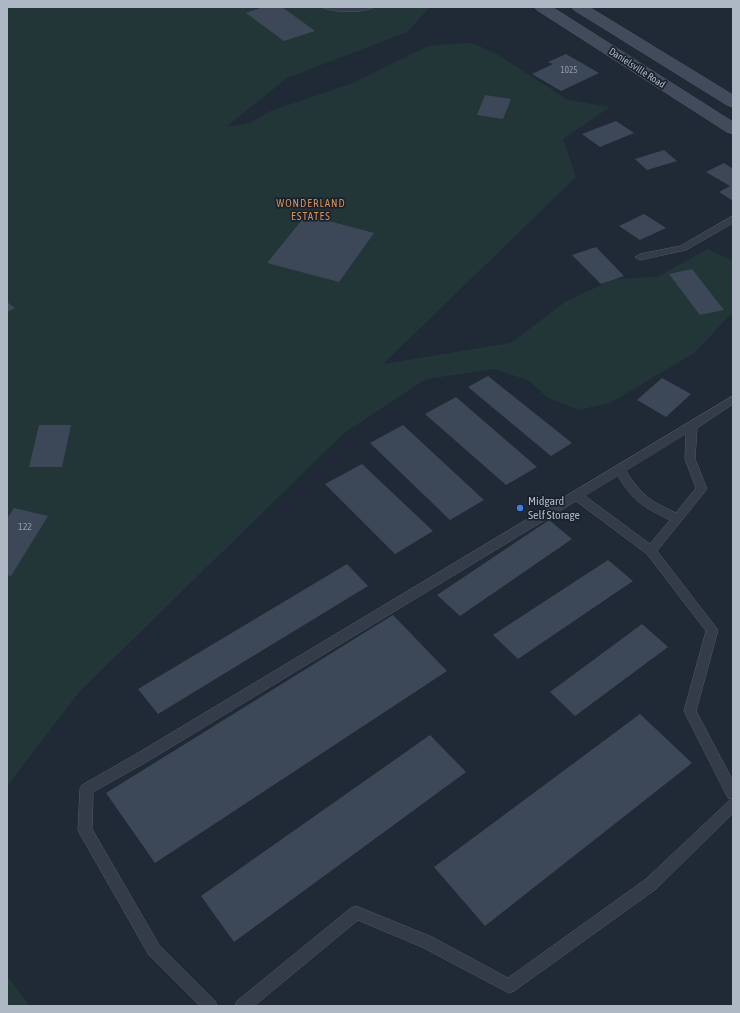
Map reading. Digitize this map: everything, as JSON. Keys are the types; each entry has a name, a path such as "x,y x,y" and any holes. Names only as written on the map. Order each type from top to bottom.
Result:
{"main road":[{"name":"Danielsville Road","path":"542,7 733,129"},
{"name":"Danielsville Road","path":"579,7 733,102"}],"lane":[{"path":"326,7 346,10 370,7"},
{"path":"640,257 683,248 733,219"},
{"path":"210,1006 154,950 85,830 87,789 143,758 618,469 692,426 733,399"},
{"path":"651,550 702,488 690,460 692,426"},
{"path":"618,469 634,492 646,503 676,518"},
{"path":"576,495 651,550 712,630 690,711 733,794"},
{"path":"242,1006 356,913 428,942 509,986 651,884 733,804"}],"green space":[{"path":"7,7 430,7 407,32 287,78 226,127 250,123 268,112 353,83 426,47 448,44 472,43 497,54 568,100 610,107 563,139 576,177 383,364 511,343 565,302 614,279 657,277 708,249 733,261 733,312 694,353 610,403 578,410 547,397 528,380 494,369 426,379 344,433 80,691 7,786"},
{"path":"7,976 30,1006 7,1006"}],"building":[{"path":"263,7 282,7 315,31 284,41 246,13"},
{"path":"566,54 599,73 561,91 532,74 553,64 548,62"},
{"path":"485,95 511,99 503,119 477,115"},
{"path":"616,121 634,133 600,147 582,134"},
{"path":"664,150 677,161 647,170 635,159"},
{"path":"724,163 733,169 733,201 719,192 730,186 706,172"},
{"path":"644,214 666,228 640,240 619,226"},
{"path":"306,215 374,233 339,282 267,263"},
{"path":"596,247 624,276 601,284 572,255"},
{"path":"692,269 724,310 700,315 669,274"},
{"path":"7,302 15,308 7,312"},
{"path":"488,376 572,443 551,456 468,387"},
{"path":"662,378 691,394 666,417 637,400"},
{"path":"456,397 537,467 506,485 425,414"},
{"path":"39,425 71,425 62,467 29,467"},
{"path":"403,425 484,500 450,520 370,443"},
{"path":"362,464 433,531 395,554 325,484"},
{"path":"14,508 48,516 11,576 7,575 7,519"},
{"path":"549,520 572,539 460,616 437,595"},
{"path":"608,560 633,581 518,659 493,635"},
{"path":"347,564 368,586 158,714 138,689"},
{"path":"393,615 447,671 155,863 106,793"},
{"path":"642,624 668,647 575,716 550,692"},
{"path":"640,714 692,763 485,926 434,867"},
{"path":"430,735 466,772 234,942 201,896"}],"place":[{"name":"Midgard Self Storage","path":"520,508"}],"district":[{"name":"WONDERLAND ESTATES","path":"311,210"}]}
